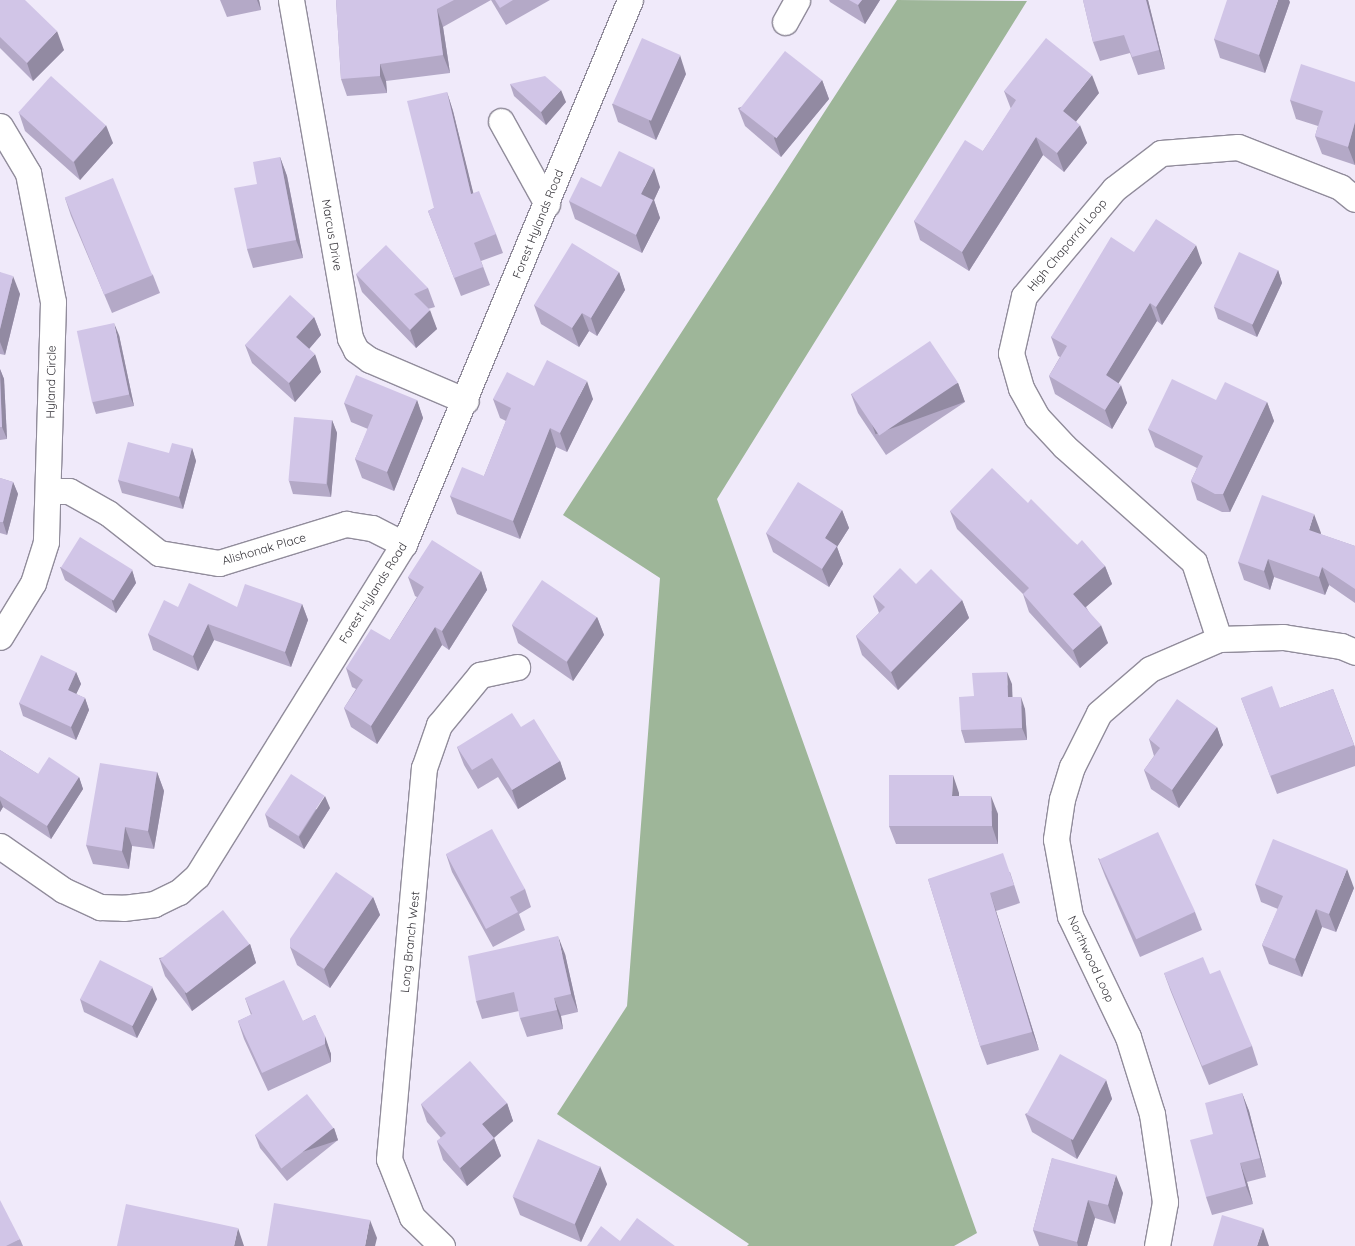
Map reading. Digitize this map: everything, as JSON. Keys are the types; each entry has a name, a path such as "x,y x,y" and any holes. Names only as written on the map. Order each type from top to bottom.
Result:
{"street":[{"name":"Marcus Drive","path":"290,0 350,338 356,350 370,360 466,401"},
{"name":"Forest Hylands Road","path":"0,846 63,890 100,907 123,908 154,904 179,892 197,876 404,544 466,401 630,0"},
{"path":"785,22 797,0"},
{"path":"501,121 546,204"},
{"name":"Hyland Circle","path":"0,126 28,173 53,302 50,491 46,542 33,583 0,637"},
{"name":"High Chaparral Loop","path":"1219,639 1194,562 1064,446 1037,417 1021,388 1011,353 1024,296 1114,189 1161,153 1238,146 1340,187 1355,199"},
{"name":"Alishonak Place","path":"50,491 69,491 108,513 159,553 203,561 219,563 346,524 372,528 404,544"},
{"name":"Northwood Loop","path":"1157,1246 1165,1202 1152,1114 1128,1037 1070,916 1056,839 1062,799 1072,767 1099,713 1150,670 1219,639 1283,637 1341,646 1355,652"},
{"name":"Long Branch West","path":"442,1246 412,1217 389,1159 424,768 439,725 480,675 518,667"}],"green space":[{"path":"897,0 1027,1 717,499 977,1233 954,1246 747,1246 749,1244 557,1114 627,1006 660,578 563,515"}],"building":[{"path":"0,0 25,0 57,31 27,63 0,37"},
{"path":"336,0 454,0 437,9 443,55 380,64 380,76 341,79"},
{"path":"495,0 513,0 500,8"},
{"path":"849,0 862,0 858,5"},
{"path":"1083,0 1146,0 1159,50 1132,57 1124,35 1093,42"},
{"path":"1227,0 1278,0 1259,55 1214,39"},
{"path":"642,38 680,55 651,121 613,104"},
{"path":"1046,38 1092,75 1063,111 1080,125 1057,153 1036,137 962,252 914,221 965,140 983,151 1016,100 1004,91"},
{"path":"785,51 822,80 776,138 739,109"},
{"path":"1301,64 1355,82 1355,122 1348,147 1315,136 1323,111 1290,100"},
{"path":"51,76 106,126 73,162 18,112"},
{"path":"545,76 561,90 541,112 510,84"},
{"path":"447,92 471,194 479,191 496,234 474,243 483,267 454,278 428,211 434,208 407,101"},
{"path":"619,151 654,168 641,194 653,200 636,235 569,201 581,177 601,187"},
{"path":"280,157 296,240 247,249 234,188 257,184 253,162"},
{"path":"113,178 152,275 104,295 65,197"},
{"path":"1156,219 1196,245 1156,307 1150,303 1106,375 1121,385 1105,410 1049,376 1067,346 1051,337 1111,237 1134,252"},
{"path":"572,243 619,272 591,318 582,313 572,328 534,305"},
{"path":"386,245 428,288 414,294 430,310 410,330 356,274"},
{"path":"1239,252 1278,270 1253,325 1214,306"},
{"path":"0,272 13,276 0,329"},
{"path":"290,295 314,317 296,337 315,354 289,383 245,345"},
{"path":"114,323 129,394 92,402 77,331"},
{"path":"930,341 958,382 879,436 851,394"},
{"path":"547,360 587,381 560,433 550,428 513,521 450,496 462,467 484,476 511,408 493,399 507,372 534,386"},
{"path":"356,375 417,400 387,472 355,459 373,415 344,403"},
{"path":"1172,379 1216,400 1225,382 1267,402 1223,494 1215,494 1191,481 1203,456 1148,429"},
{"path":"0,380 2,427 0,427"},
{"path":"294,417 332,420 326,484 288,481"},
{"path":"128,442 169,453 172,443 192,448 179,497 118,480"},
{"path":"992,468 1028,503 1031,499 1077,545 1082,540 1105,566 1073,594 1101,625 1073,650 1023,594 1029,588 950,511"},
{"path":"0,478 13,482 3,522 0,522"},
{"path":"798,482 842,510 825,538 837,546 822,569 766,533"},
{"path":"1262,495 1314,514 1309,530 1355,546 1355,589 1322,567 1319,577 1268,559 1264,571 1238,562"},
{"path":"80,537 133,570 114,600 61,568"},
{"path":"432,540 481,571 442,631 435,627 371,726 344,708 363,680 346,668 371,629 390,640 424,587 408,577"},
{"path":"900,568 916,584 931,569 962,600 891,672 856,636 885,607 873,596"},
{"path":"542,580 597,617 567,662 512,625"},
{"path":"189,583 237,607 245,584 302,604 285,652 208,624 193,656 148,634 164,600 178,607"},
{"path":"41,655 76,672 68,690 85,698 71,727 19,703"},
{"path":"1007,672 1008,697 1021,697 1022,728 961,730 959,697 974,696 972,673"},
{"path":"1272,686 1280,708 1333,689 1354,745 1270,776 1241,698"},
{"path":"1177,699 1217,727 1172,790 1144,770 1160,748 1149,739"},
{"path":"512,713 521,727 534,719 560,761 512,790 492,758 472,770 457,747"},
{"path":"0,750 38,774 49,757 79,777 47,826 0,796"},
{"path":"100,763 157,772 148,831 125,827 122,851 86,845"},
{"path":"291,774 325,796 298,836 265,814"},
{"path":"889,775 953,775 952,796 991,796 992,826 889,826"},
{"path":"492,829 525,889 510,897 518,912 486,929 446,854"},
{"path":"1158,832 1195,912 1136,939 1099,859"},
{"path":"1273,839 1347,869 1329,914 1316,909 1295,959 1262,945 1283,896 1255,884"},
{"path":"1003,853 1014,885 990,893 1032,1032 980,1046 928,879"},
{"path":"336,872 373,897 324,969 290,947 290,939"},
{"path":"223,910 249,944 186,993 160,959"},
{"path":"558,936 571,994 554,998 557,1010 520,1018 514,992 476,1001 468,956"},
{"path":"1203,957 1210,974 1220,970 1252,1046 1202,1066 1164,973"},
{"path":"100,960 153,987 133,1026 80,999"},
{"path":"284,980 303,1021 315,1015 325,1036 325,1044 262,1073 238,1021 252,1014 245,998"},
{"path":"1060,1054 1106,1080 1073,1140 1027,1114"},
{"path":"470,1061 507,1103 482,1124 494,1138 460,1168 437,1141 446,1133 421,1104"},
{"path":"1242,1093 1260,1158 1240,1163 1246,1186 1206,1197 1190,1140 1213,1134 1205,1103"},
{"path":"307,1094 333,1128 281,1169 255,1135"},
{"path":"538,1139 600,1167 574,1224 512,1197"},
{"path":"1052,1158 1116,1175 1108,1205 1088,1200 1077,1242 1033,1230"},
{"path":"0,1200 20,1239 6,1246 0,1246"},
{"path":"274,1203 370,1220 365,1246 267,1246"},
{"path":"126,1204 238,1228 234,1246 117,1246"},
{"path":"1222,1215 1263,1228 1257,1246 1213,1246"},
{"path":"637,1218 675,1246 587,1246 601,1226 620,1241"}]}
